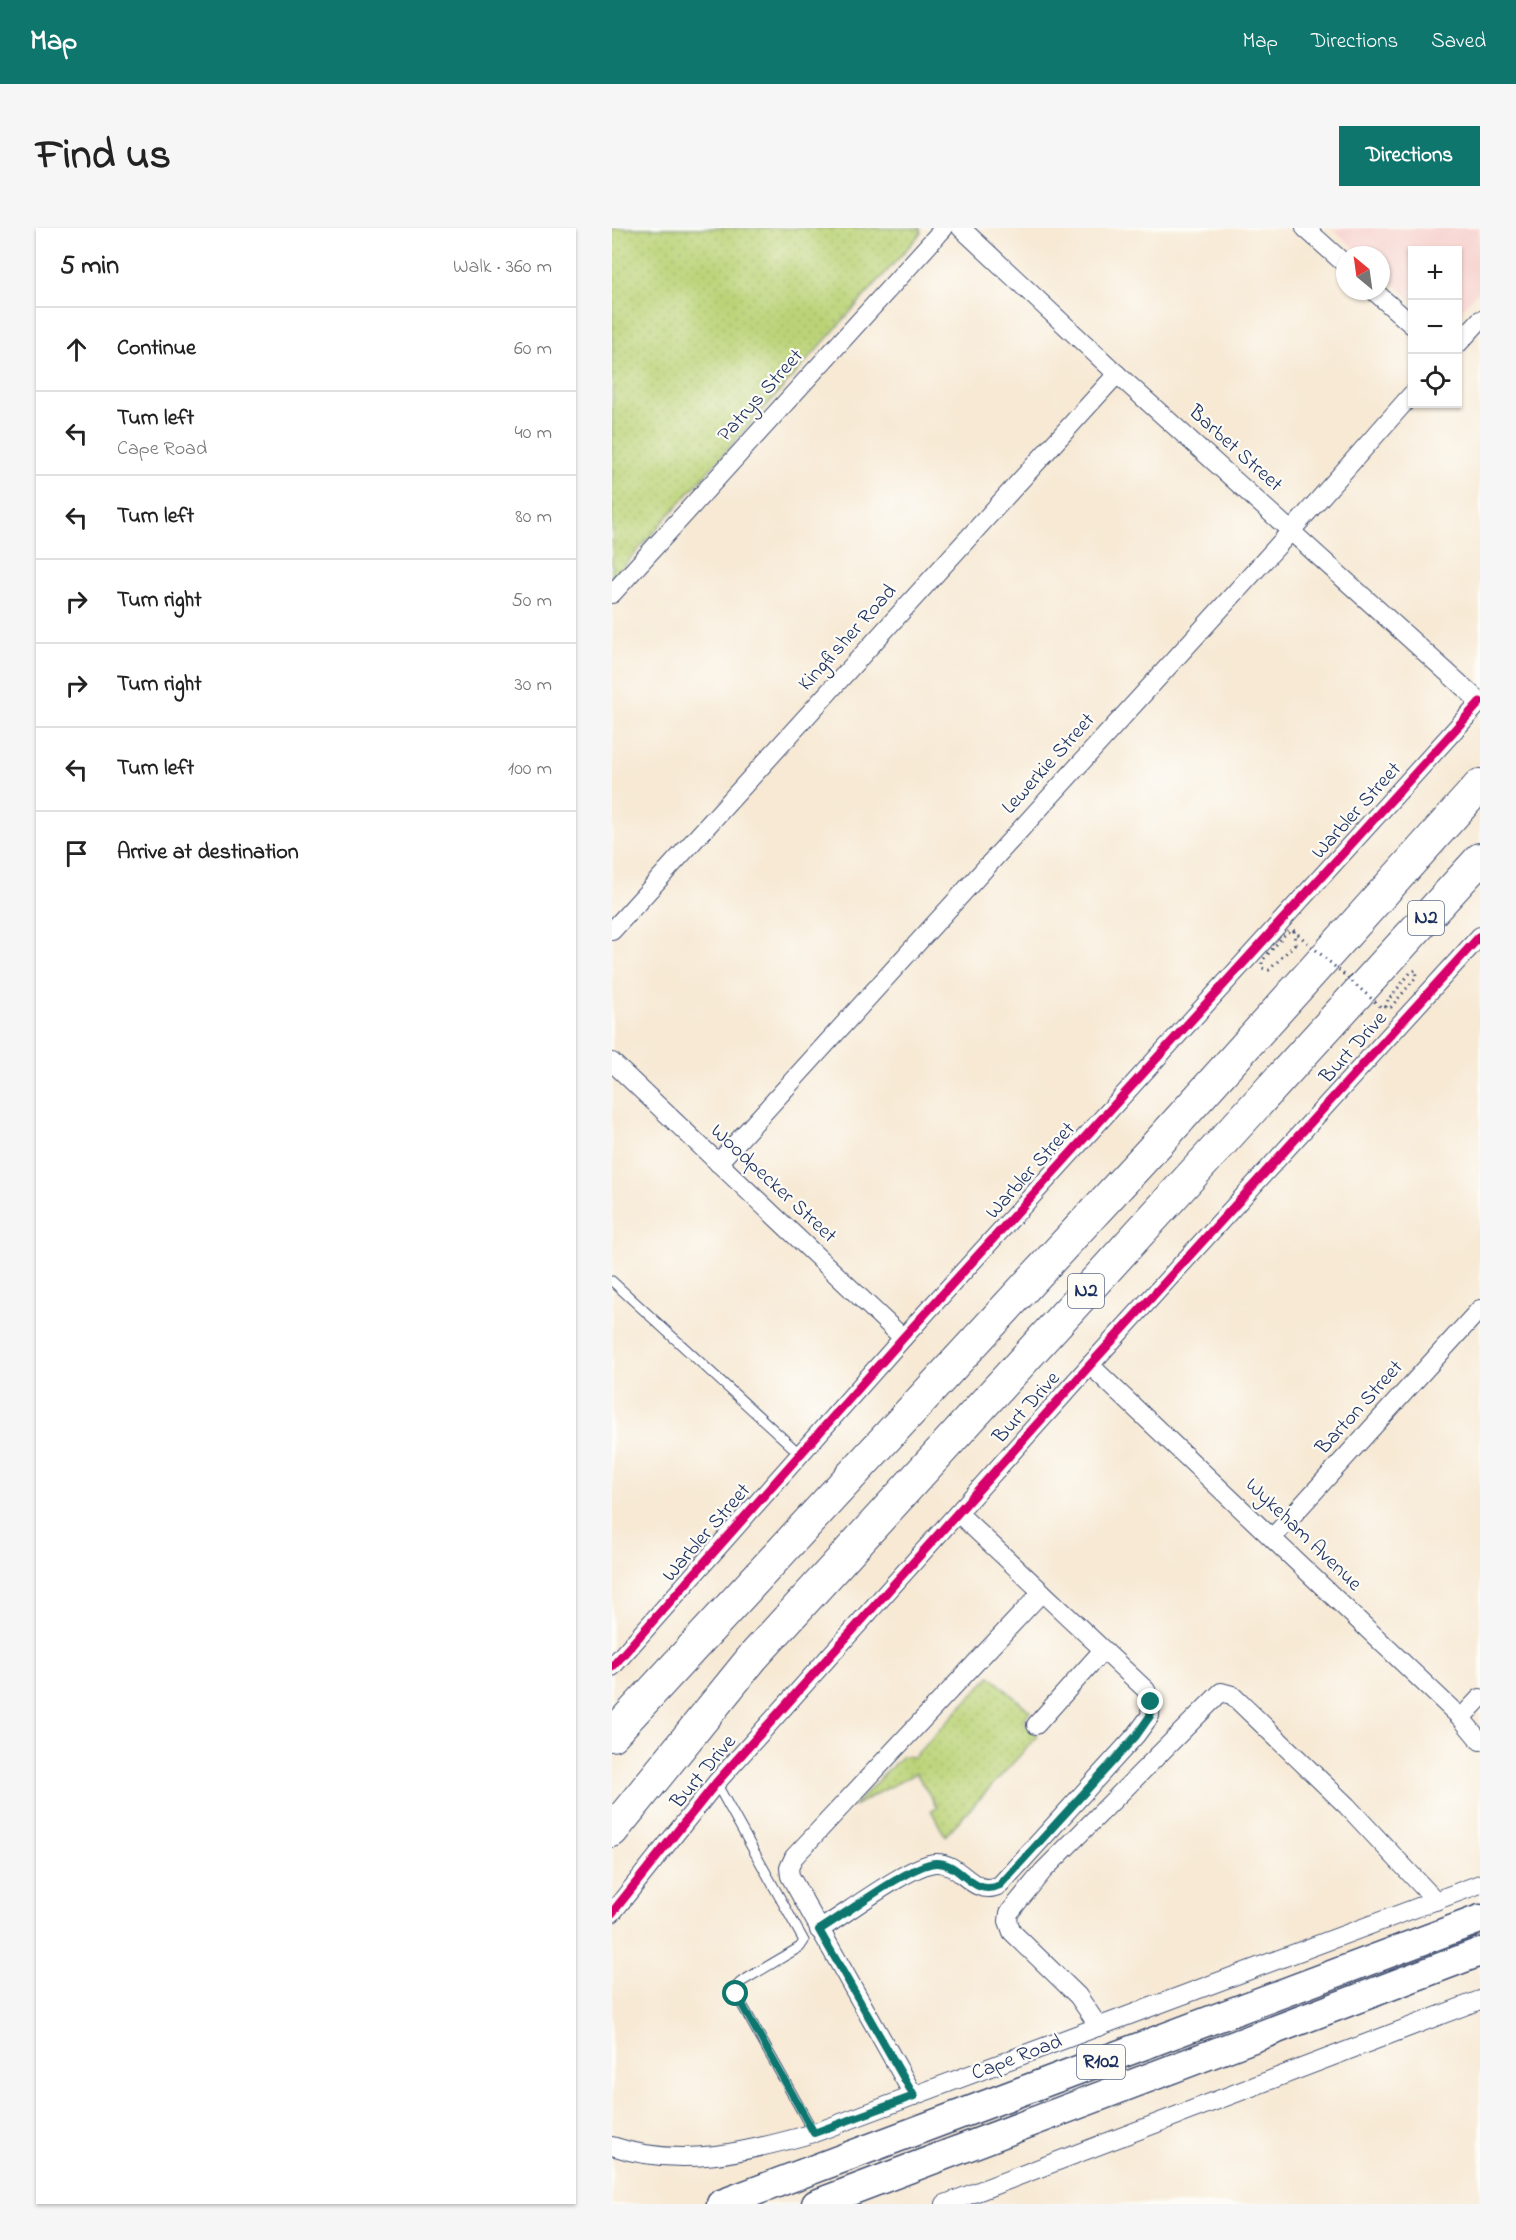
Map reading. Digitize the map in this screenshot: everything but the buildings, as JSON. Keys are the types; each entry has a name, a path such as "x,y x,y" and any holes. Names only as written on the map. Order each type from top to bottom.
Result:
{"highway":[{"name":"N2","path":"616,1731 1160,1140 1475,790"},
{"name":"N2","path":"612,1831 753,1657 1480,859"}],"main road":[{"name":"Cape Road","path":"722,2204 1480,1919"},
{"name":"R102","path":"816,2204 1480,1952"}],"street":[{"name":"Patrys Street","path":"612,594 944,228"},
{"name":"Barbet Street","path":"961,228 1116,374 1292,530 1480,702"},
{"path":"1305,228 1336,256"},
{"path":"1384,300 1408,321"},
{"path":"1462,340 1480,320"},
{"name":"Kingfisher Road","path":"612,931 1116,374"},
{"name":"Lewerkie Street","path":"718,1163 1408,400"},
{"name":"Warbler Street","path":"612,1667 903,1338 1480,702"},
{"name":"Burt Drive","path":"612,1914 716,1783 1090,1365 1480,936"},
{"name":"Woodpecker Street","path":"612,1062 903,1338"},
{"name":"Barton Street","path":"1273,1537 1480,1309"},
{"name":"Wykeham Avenue","path":"1090,1365 1461,1718 1480,1741"},
{"path":"819,1930 900,1878 928,1864 938,1862 978,1887 987,1890 1000,1885 1107,1768 1150,1716 1151,1702 1146,1689 958,1513"},
{"path":"914,2096 819,1930 790,1876 789,1868 794,1857 1042,1592"},
{"path":"1035,1725 1103,1650"},
{"path":"1099,2027 1078,1996 1012,1932 1008,1921 1009,1913 1042,1872 1084,1828 1221,1692 1232,1695 1330,1790 1436,1902"},
{"path":"1461,1718 1480,1698"},
{"name":"Cape Road","path":"612,2146 636,2154 710,2157 749,2152 814,2133 1480,1884"},
{"path":"945,2204 1480,2000"}],"lane":[{"path":"612,1281 800,1454"},
{"path":"716,1783 804,1941 800,1947 735,1987 736,1994 814,2133"}],"path":[{"path":"1295,944 1274,968 1264,971 1262,961 1287,932 1293,930 1381,1007 1391,1007 1417,976 1416,970 1411,972 1388,1000"}],"shaded area":[{"path":"1332,228 1480,228 1480,289 1462,309 1462,246 1408,246 1408,296 1390,280 1390,246 1352,246"}],"green space":[{"path":"612,228 920,228 921,233 612,579"},
{"path":"990,1676 1030,1711 1023,1722 1038,1736 945,1836 931,1810 937,1807 916,1773 852,1807 902,1756 914,1757"}],"cycle path":[{"path":"612,1667 903,1338 1480,702"},
{"path":"612,1913 716,1783 1090,1365 1480,936"}],"route":[{"path":"736,1994 814,2133 914,2096 819,1930 900,1878 928,1864 938,1862 958,1872 978,1887 987,1890 1000,1885 1030,1855 1136,1736 1150,1716 1151,1702"}]}
